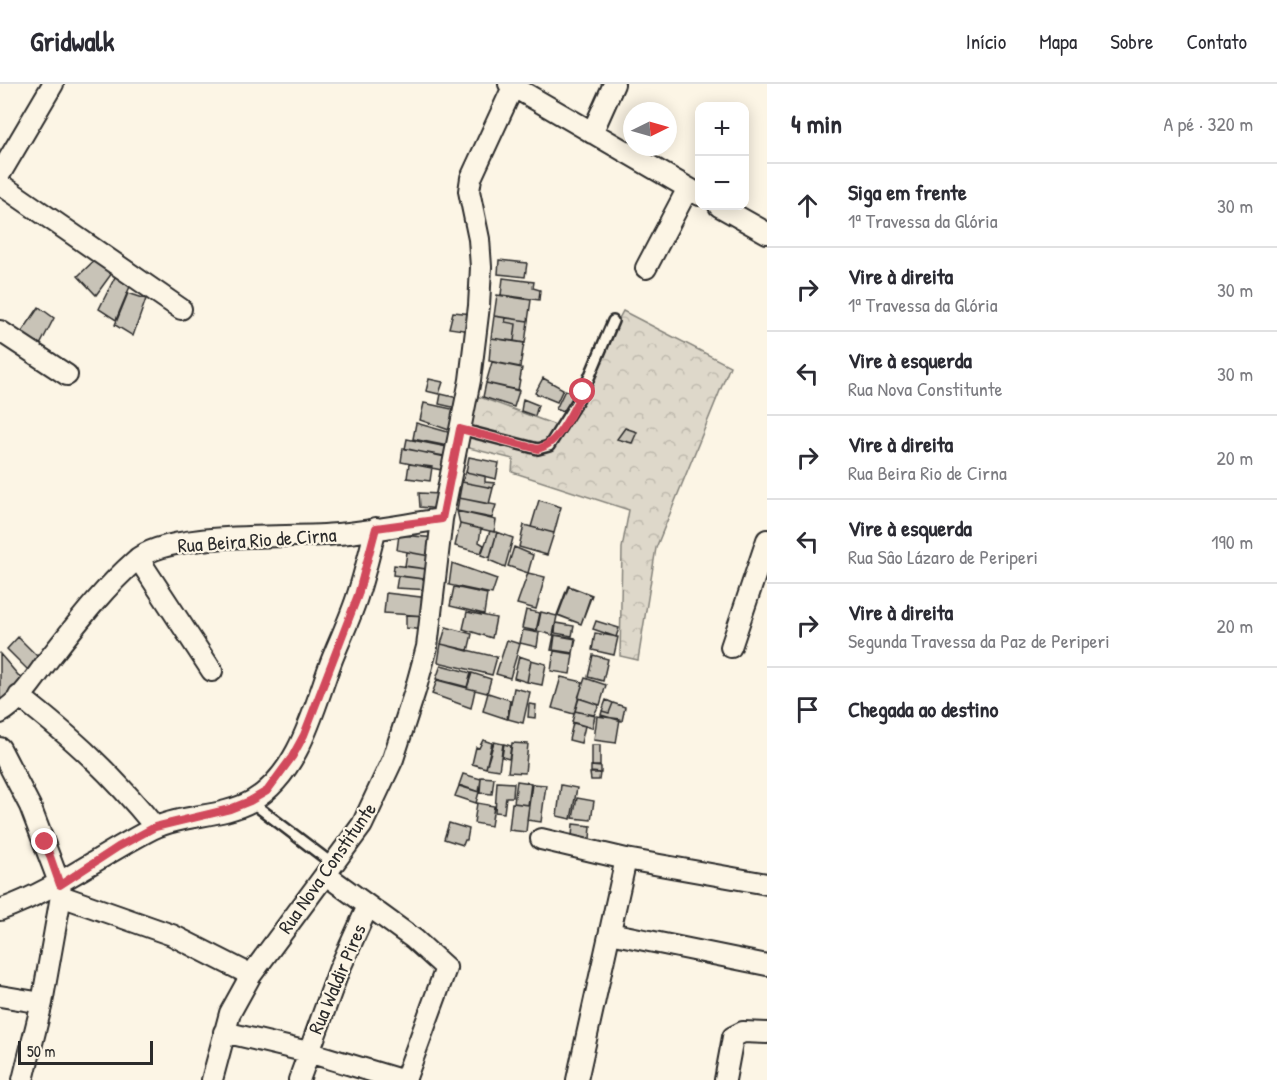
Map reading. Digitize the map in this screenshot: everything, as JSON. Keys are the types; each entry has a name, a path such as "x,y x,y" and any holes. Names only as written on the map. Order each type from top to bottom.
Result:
{"street":[{"path":"0,174 53,84"},
{"path":"592,133 614,84"},
{"path":"511,85 694,191 646,268"},
{"name":"Rua Nova Constitunte","path":"212,1080 230,1013 251,975 362,825 379,793 404,726 427,647 442,519 470,380 481,267 479,239 469,191 471,178 511,85"},
{"path":"0,184 181,309"},
{"path":"726,210 767,232"},
{"path":"0,331 67,375"},
{"name":"Rua Beira Rio de Cirna","path":"0,713 19,696 82,616 138,558 155,549 178,544 228,539 309,537 442,519"},
{"path":"0,910 60,890 118,847 155,827 230,809 267,791 304,735 358,595 376,528"},
{"path":"730,646 767,540"},
{"path":"138,558 213,671"},
{"path":"19,696 76,740 155,827"},
{"path":"0,748 30,806 60,890 42,1003 23,1080"},
{"path":"542,839 626,859 767,884"},
{"path":"577,1080 626,859"},
{"path":"224,1032 308,1052 403,1080 446,968 414,939 368,906 330,870"},
{"path":"60,890 172,935 251,975"},
{"name":"Rua Waldir Pires","path":"299,1080 339,970 368,906"},
{"path":"609,933 767,965"},
{"path":"0,996 42,1003"},
{"path":"725,1080 733,1037 743,1032 767,1033"}],"lane":[{"path":"460,429 538,449 549,446 583,392 613,321"},
{"path":"250,801 330,870"}],"green space":[{"path":"623,311 730,366 656,548 638,660 620,656 622,548 629,510 512,472 513,459 465,447 477,396 561,427"}],"building":[{"path":"98,257 115,269 96,295 78,276"},
{"path":"499,260 527,263 525,277 498,274"},
{"path":"116,275 131,284 116,320 99,309"},
{"path":"503,278 534,282 533,288 540,290 539,300 501,295"},
{"path":"128,293 146,299 133,336 115,325"},
{"path":"497,295 531,300 528,321 494,316"},
{"path":"39,307 54,318 39,347 22,332"},
{"path":"453,312 473,314 470,331 449,328"},
{"path":"494,316 506,318 505,322 516,324 514,341 491,338"},
{"path":"506,318 528,321 525,343 514,341 516,324 505,322"},
{"path":"491,338 524,343 520,367 489,361"},
{"path":"492,362 522,368 518,390 486,383"},
{"path":"543,378 563,389 557,402 535,393"},
{"path":"429,379 443,382 439,394 426,391"},
{"path":"486,383 519,391 514,407 483,397"},
{"path":"565,390 576,395 566,413 556,409"},
{"path":"441,394 462,399 461,409 439,404"},
{"path":"523,399 538,405 535,416 521,411"},
{"path":"424,403 461,411 455,432 420,420"},
{"path":"416,423 455,434 453,447 413,439"},
{"path":"625,428 637,432 632,443 617,439"},
{"path":"407,439 452,448 450,457 405,449"},
{"path":"403,448 450,458 447,471 401,462"},
{"path":"469,457 499,463 496,479 466,472"},
{"path":"409,464 432,467 430,481 407,478"},
{"path":"466,472 485,476 485,482 495,483 493,488 462,482"},
{"path":"462,482 493,488 489,504 459,498"},
{"path":"419,493 441,494 440,509 420,507"},
{"path":"459,498 496,505 492,518 457,511"},
{"path":"539,500 561,507 554,533 531,527"},
{"path":"457,511 496,520 494,532 460,524"},
{"path":"460,524 481,529 479,542 484,545 481,553 455,546"},
{"path":"524,525 554,533 547,555 519,547"},
{"path":"490,531 497,532 490,558 481,555"},
{"path":"497,532 513,538 505,567 489,560"},
{"path":"399,535 438,538 435,557 397,550"},
{"path":"514,547 533,555 528,573 508,566"},
{"path":"407,552 435,557 434,570 405,566"},
{"path":"452,563 497,579 492,594 449,585"},
{"path":"394,565 434,570 432,580 393,575"},
{"path":"528,573 545,577 536,609 517,604"},
{"path":"398,576 432,580 431,590 396,588"},
{"path":"568,586 591,595 581,624 557,615"},
{"path":"569,586 592,595 581,624 558,615"},
{"path":"454,587 487,594 484,614 450,606"},
{"path":"386,593 429,598 427,616 384,613"},
{"path":"526,610 540,613 536,631 522,628"},
{"path":"467,612 496,618 492,638 463,629"},
{"path":"541,612 557,616 553,635 537,631"},
{"path":"406,615 427,616 425,630 406,628"},
{"path":"596,621 619,628 616,637 593,629"},
{"path":"556,623 574,626 572,636 555,633"},
{"path":"556,623 574,626 572,636 555,633"},
{"path":"446,627 472,634 468,651 441,644"},
{"path":"523,630 539,633 537,647 520,643"},
{"path":"595,633 618,637 614,655 592,650"},
{"path":"554,635 576,639 573,653 551,650"},
{"path":"555,635 575,638 573,653 553,650"},
{"path":"18,637 42,661 31,673 7,649"},
{"path":"507,640 520,644 510,678 496,674"},
{"path":"441,644 497,657 492,675 438,662"},
{"path":"554,651 573,654 570,674 551,671"},
{"path":"0,654 24,682 0,702"},
{"path":"593,655 608,659 603,681 588,677"},
{"path":"519,656 531,660 527,682 514,678"},
{"path":"531,660 546,664 542,685 527,682"},
{"path":"441,665 471,673 467,687 436,679"},
{"path":"472,673 491,679 487,693 467,688"},
{"path":"561,677 583,682 574,714 552,708"},
{"path":"585,678 606,685 600,705 578,698"},
{"path":"437,680 475,690 471,708 432,694"},
{"path":"514,688 530,692 523,723 508,719"},
{"path":"488,693 510,700 507,719 483,711"},
{"path":"579,698 599,705 594,715 575,711"},
{"path":"606,700 613,703 609,713 602,711"},
{"path":"613,703 625,707 622,721 601,715 602,711 609,713"},
{"path":"529,704 536,705 535,718 528,717"},
{"path":"575,711 595,716 592,728 572,722"},
{"path":"597,716 620,719 616,743 594,740"},
{"path":"573,723 585,726 581,743 569,740"},
{"path":"483,740 492,743 486,768 472,764 476,747 479,748"},
{"path":"494,742 503,744 499,770 486,768"},
{"path":"512,743 528,744 525,773 508,772"},
{"path":"504,744 511,746 509,759 502,757"},
{"path":"592,745 600,745 600,766 592,766"},
{"path":"591,766 601,767 601,773 591,772"},
{"path":"590,773 600,773 599,780 591,780"},
{"path":"463,774 481,779 479,792 459,785"},
{"path":"481,777 494,778 492,794 480,793"},
{"path":"517,781 531,783 528,805 514,803"},
{"path":"497,782 514,783 513,797 506,797 504,813 495,812"},
{"path":"532,784 546,785 541,822 527,820"},
{"path":"561,785 577,788 571,819 557,816"},
{"path":"459,786 479,792 476,803 455,796"},
{"path":"577,798 594,801 591,820 573,818"},
{"path":"477,803 494,806 491,826 474,823"},
{"path":"512,803 529,805 526,832 509,830"},
{"path":"449,823 469,829 467,840 463,845 444,839"},
{"path":"573,824 591,826 590,839 572,837"}],"route":[{"path":"45,842 60,885 118,847 155,827 230,809 267,791 292,757 304,735 358,595 376,528 442,519 460,429 538,449 549,446 583,392"}]}
